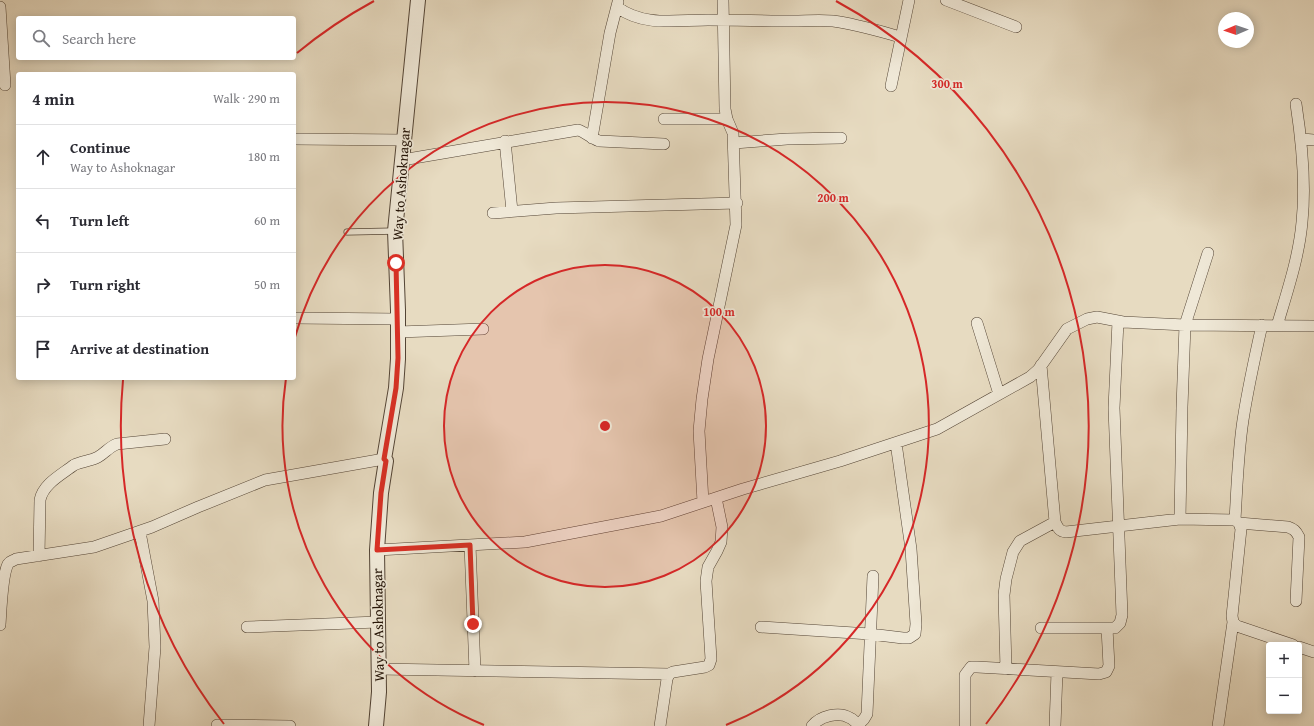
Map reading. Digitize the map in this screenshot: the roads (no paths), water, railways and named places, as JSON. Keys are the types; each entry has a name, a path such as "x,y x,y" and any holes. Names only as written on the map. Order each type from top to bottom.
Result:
{"street":[{"name":"Way to Ashoknagar","path":"376,726 379,692 377,550 381,493 386,461 384,459 396,388 398,358 395,231 418,0"},
{"path":"703,502 699,431 702,399 708,359 736,225 734,143 733,133 727,119 725,109 723,0"},
{"path":"891,86 909,0"},
{"path":"946,0 1016,27"},
{"path":"617,4 626,14 648,20 832,21 854,24 901,37"},
{"path":"592,138 610,33 617,4"},
{"path":"0,7 5,85"},
{"path":"1277,326 1296,254 1302,222 1304,181 1302,139 1296,104"},
{"path":"664,119 727,119"},
{"path":"402,160 505,141 578,130 599,141 664,144"},
{"path":"734,143 787,139 841,138"},
{"path":"296,139 404,140"},
{"path":"1302,139 1314,140"},
{"path":"505,141 512,211"},
{"path":"494,212 556,208 736,203"},
{"path":"1180,519 1185,325 1208,253"},
{"path":"377,550 525,542 640,521 661,516 896,443 938,429 1030,377 1041,365 1067,329 1087,318 1097,317 1118,321 1185,325 1262,324 1277,326 1314,326"},
{"path":"296,318 398,326 483,329"},
{"path":"1041,628 1115,628 1120,623 1122,615 1114,408 1118,321"},
{"path":"977,322 999,394"},
{"path":"1218,726 1233,622 1232,616 1241,529 1237,522 1238,471 1243,422 1251,373 1262,324"},
{"path":"1041,365 1055,522 1061,532 1180,519 1237,522 1293,528 1299,538 1296,601"},
{"path":"39,556 40,500 45,488 74,465 79,462 97,458 111,446 117,444 165,439"},
{"path":"761,627 909,638 915,634 916,624 911,549 896,443"},
{"path":"0,625 3,586 8,564 16,559 94,547 140,532 198,506 265,480 384,459"},
{"path":"379,669 669,674 709,665 712,659 706,581 708,567 721,542 722,527 716,498"},
{"path":"1006,668 1004,595 1006,579 1014,552 1020,541 1055,522"},
{"path":"140,532 153,601 155,646 149,726"},
{"path":"470,545 475,671"},
{"path":"812,726 815,722 824,717 842,715 851,718 857,725 867,714 873,576"},
{"path":"248,627 378,622"},
{"path":"1233,622 1237,626 1285,642"},
{"path":"965,726 965,675 967,670 971,667 1099,674 1106,672 1109,666 1107,628"},
{"path":"1302,648 1314,652"},
{"path":"1055,726 1057,672"},
{"path":"660,726 667,678 669,674"},
{"path":"217,725 290,726"}],"lane":[{"path":"347,232 395,231"}]}
